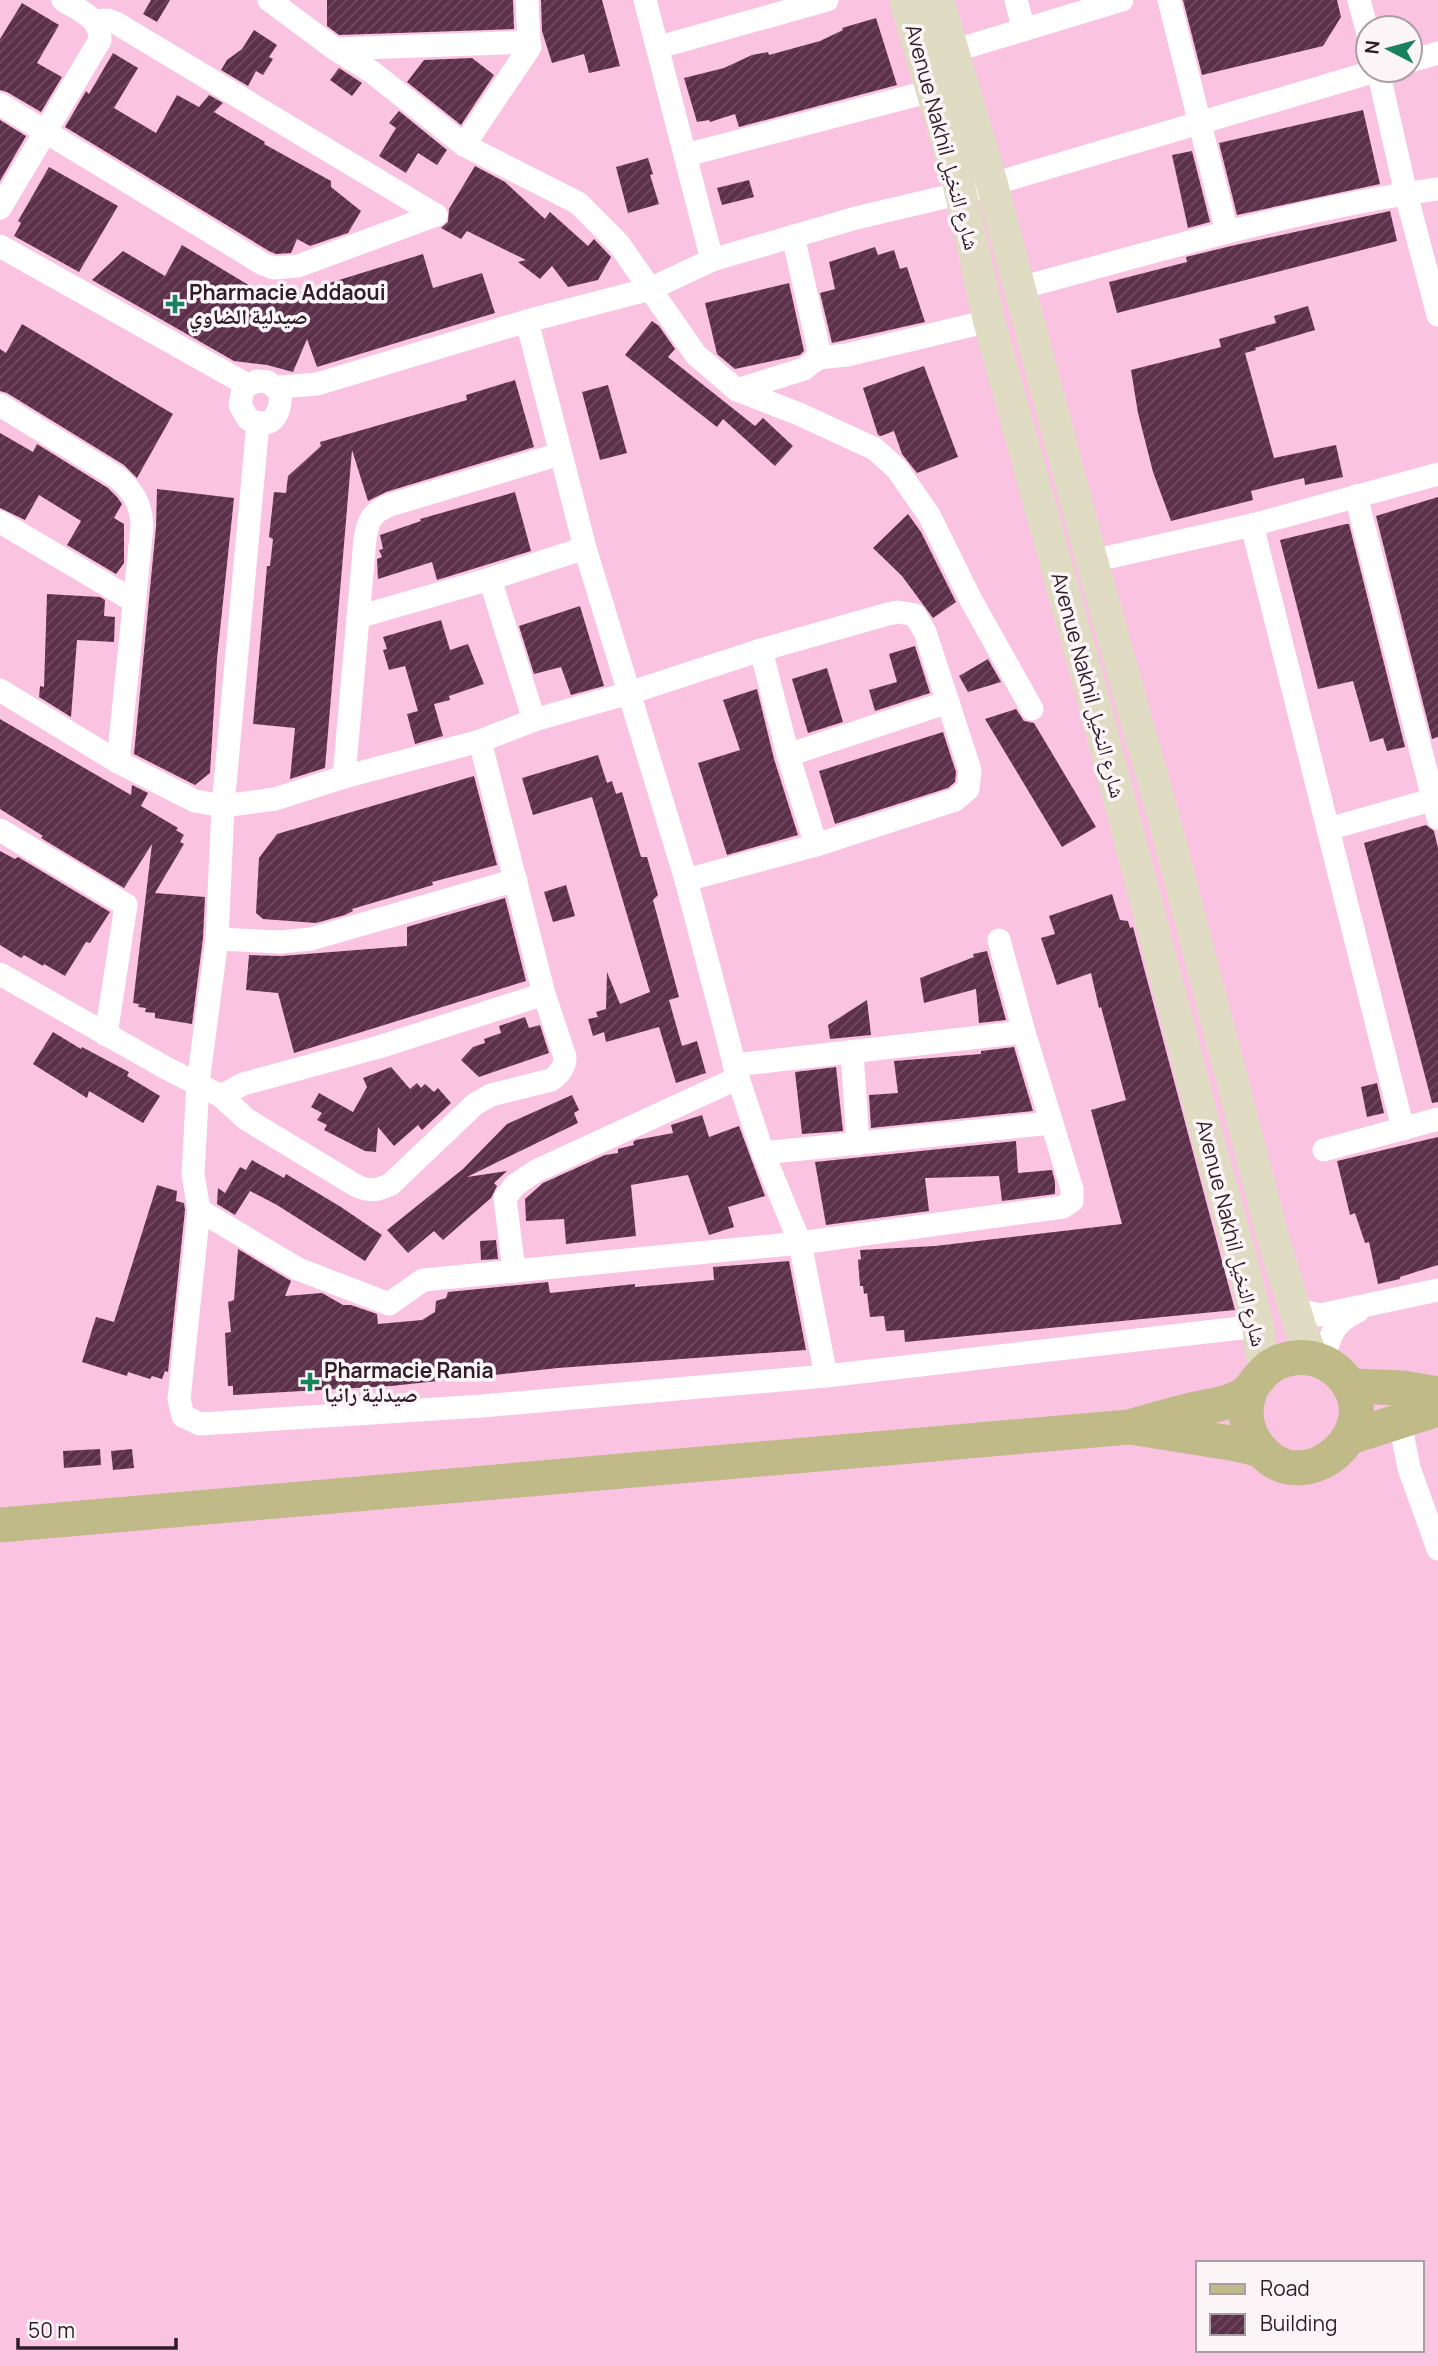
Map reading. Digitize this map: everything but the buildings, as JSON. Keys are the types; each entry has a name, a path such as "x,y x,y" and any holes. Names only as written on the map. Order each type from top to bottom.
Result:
{"main road":[{"path":"0,1525 1129,1427 1231,1401 1287,1359 1318,1361 1338,1372 1349,1387 1356,1415 1350,1437 1341,1450 1330,1459 1309,1467 1286,1466 1273,1460 1261,1450 1251,1435 1247,1422 1247,1403 1257,1382"},
{"path":"1349,1387 1403,1388 1438,1394"},
{"path":"1350,1437 1438,1409"},
{"path":"1129,1427 1261,1450"}],"street":[{"path":"0,208 97,48 101,33 95,21 63,0"},
{"path":"269,0 335,49 372,72 464,145 578,204 620,243 696,355 737,390 799,414 875,449 897,469 929,515 971,600 1032,709"},
{"path":"464,145 530,47 527,0"},
{"path":"645,0 712,260"},
{"path":"659,47 827,0"},
{"name":"Avenue Nakhil شارع النخيل","path":"905,0 961,193 989,321 1086,674 1258,1326 1257,1382"},
{"name":"Avenue Nakhil شارع النخيل","path":"938,0 992,184 1289,1293 1318,1361"},
{"path":"1016,0 1024,30"},
{"path":"953,51 1024,30 1089,5 1122,0"},
{"path":"1169,0 1227,232"},
{"path":"0,104 255,260 274,268 298,266 436,215 116,23 108,20 95,21"},
{"path":"335,49 529,42"},
{"path":"0,246 247,386 263,381 277,389 317,384 527,321 650,289 712,260 856,218 961,193 1354,77"},
{"path":"1381,84 1406,194 1430,256 1438,315"},
{"path":"686,155 931,91"},
{"path":"1020,288 1227,232 1438,189"},
{"path":"793,236 818,346 818,358"},
{"path":"527,321 585,548 686,880 736,1072 763,1153 800,1243 826,1376"},
{"path":"737,390 804,369 818,358 847,355 989,321"},
{"path":"244,383 240,400 241,411 248,419 258,423 269,422 277,415 281,404 281,387"},
{"path":"0,405 117,477 131,489 139,501 142,526 118,762"},
{"path":"258,423 223,806 217,939 198,1083 192,1174 199,1210 179,1399 179,1409 183,1416 200,1424 482,1406 826,1376 1258,1326"},
{"path":"344,777 370,517 377,510 560,454"},
{"path":"1092,561 1252,525 1438,474"},
{"path":"1328,829 1437,805 1356,496"},
{"path":"0,522 134,601"},
{"path":"1252,525 1404,1129"},
{"path":"358,617 585,548"},
{"path":"490,579 534,720"},
{"path":"0,690 118,762 195,801 223,806 275,799 344,777 480,741 534,720 888,614 898,612 915,615 925,632 970,770 968,789 954,800 816,845 686,880"},
{"path":"761,650 788,755 816,845"},
{"path":"788,755 948,702"},
{"path":"0,974 106,1035 221,1096 246,1119 355,1185 369,1191 391,1184 475,1104 491,1095 557,1076 565,1064 565,1056 544,993 480,741"},
{"path":"0,830 126,905 106,1035"},
{"path":"217,939 280,942 312,939 516,880"},
{"path":"199,1210 298,1269 389,1304 423,1280 800,1243 1063,1207 1072,1201 1072,1189 999,940"},
{"path":"221,1096 243,1084 379,1047 544,993"},
{"path":"514,1271 505,1198 515,1185 536,1171 736,1072 852,1052 1024,1032"},
{"path":"852,1052 858,1144"},
{"path":"1324,1150 1438,1119"},
{"path":"763,1153 1051,1123"},
{"path":"1289,1293 1302,1311 1329,1315 1438,1290"},
{"path":"1318,1361 1338,1324 1347,1316 1367,1307"},
{"path":"1400,1422 1409,1468 1438,1549"}],"place":[{"name":"Pharmacie Addaoui صيدلية الضاوي","path":"175,304"},
{"name":"Pharmacie Rania صيدلية رانيا","path":"310,1382"}]}
